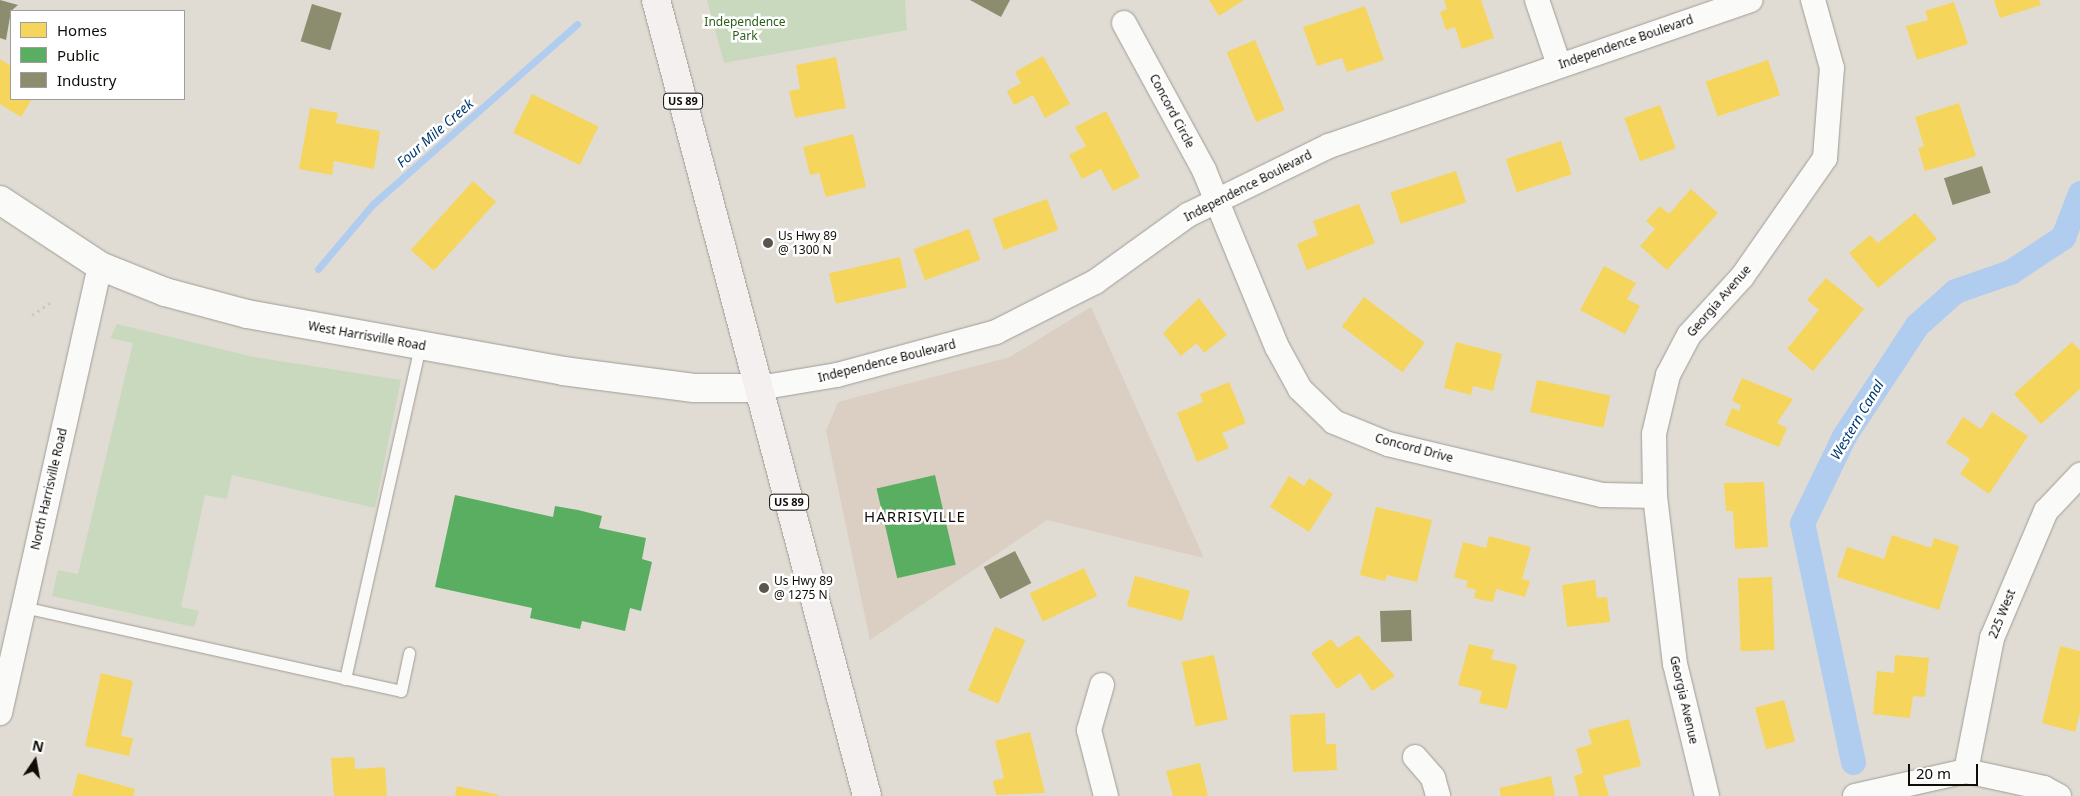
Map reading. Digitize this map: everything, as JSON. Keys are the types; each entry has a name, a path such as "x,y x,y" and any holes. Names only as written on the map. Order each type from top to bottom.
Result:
{"main road":[{"name":"US 89","path":"656,0 866,796"},
{"name":"West Harrisville Road","path":"0,200 100,266 165,292 247,314 420,346 694,388 759,388"}],"street":[{"path":"1537,0 1559,65"},
{"name":"Independence Boulevard","path":"759,388 846,373 996,332 1095,282 1188,215 1329,146 1750,0"},
{"name":"Georgia Avenue","path":"1707,796 1675,664 1655,496 1654,434 1672,367 1689,335 1742,277 1825,158 1832,68 1813,0"},
{"name":"Concord Circle","path":"1124,23 1218,200"},
{"name":"Concord Drive","path":"1218,200 1277,347 1300,389 1334,422 1388,444 1602,495 1655,496"},
{"name":"North Harrisville Road","path":"0,713 100,266"},
{"name":"225 West","path":"1966,771 1992,638 2046,510 2080,475"},
{"path":"1102,686 1089,730 1106,796"},
{"path":"1415,756 1433,778 1438,796"},
{"path":"1855,796 1966,771 2044,788 2060,796"}],"lane":[{"path":"345,679 420,346"},
{"path":"23,607 401,691 409,654"}],"path":[{"path":"32,315 53,301"}],"shaded area":[{"path":"1091,307 1204,558 1047,520 870,640 826,431 838,402 1010,357"}],"green space":[{"name":"Independence Park","path":"707,0 905,0 907,30 724,63"},
{"path":"117,324 254,357 401,380 375,508 232,475 227,499 205,495 181,607 199,611 194,627 52,596 58,570 78,574 133,343 110,338"}],"building: Homes":[{"path":"1209,0 1244,0 1219,16"},
{"path":"1444,0 1481,0 1494,38 1462,49 1455,27 1446,30 1440,12 1447,9"},
{"path":"1994,0 2039,0 2041,5 2000,18"},
{"path":"1954,2 1968,44 1917,60 1906,26 1928,20 1925,11"},
{"path":"1365,6 1384,60 1347,72 1342,58 1317,66 1303,27"},
{"path":"1255,40 1285,110 1256,122 1226,52"},
{"path":"1043,56 1070,104 1045,118 1033,95 1014,105 1007,91 1021,83 1015,72"},
{"path":"836,57 846,108 795,118 789,91 800,89 796,65"},
{"path":"0,59 10,65 10,100 31,100 21,117 0,104"},
{"path":"1768,60 1780,95 1718,116 1706,81"},
{"path":"532,94 599,126 580,165 513,133"},
{"path":"1959,103 1976,156 1925,171 1918,148 1924,146 1915,117"},
{"path":"1660,105 1676,148 1640,161 1624,118"},
{"path":"310,108 338,113 336,123 380,131 374,169 334,161 332,175 299,169"},
{"path":"1106,111 1140,177 1113,191 1101,169 1082,179 1069,155 1086,146 1075,127"},
{"path":"853,134 866,187 826,197 819,173 810,175 803,147"},
{"path":"1561,141 1572,174 1517,192 1506,159"},
{"path":"1456,171 1466,202 1401,224 1390,192"},
{"path":"473,181 496,202 434,271 411,250"},
{"path":"1691,189 1718,213 1667,270 1640,246 1655,229 1646,221 1660,206 1669,214"},
{"path":"1047,199 1058,230 1004,250 992,219"},
{"path":"1359,204 1375,243 1307,270 1297,244 1318,235 1313,221"},
{"path":"1915,213 1937,239 1878,288 1849,253 1870,235 1878,243"},
{"path":"969,229 980,260 925,280 914,249"},
{"path":"900,257 907,287 836,304 829,273"},
{"path":"1604,266 1636,283 1627,299 1640,306 1625,334 1580,310"},
{"path":"1826,278 1864,309 1813,371 1787,349 1819,310 1807,300"},
{"path":"1364,297 1425,343 1402,372 1342,327"},
{"path":"1199,298 1227,335 1204,353 1197,343 1181,356 1163,333"},
{"path":"1456,342 1502,354 1493,391 1473,386 1471,395 1444,388"},
{"path":"2072,342 2080,350 2080,389 2041,424 2014,394"},
{"path":"1742,378 1793,399 1777,423 1787,428 1779,447 1725,425 1732,408 1739,411 1741,405 1732,401"},
{"path":"1537,380 1610,396 1603,428 1530,412"},
{"path":"1229,382 1246,423 1222,433 1229,448 1197,462 1177,413 1203,402 1200,394"},
{"path":"1992,412 2028,436 1989,494 1960,474 1970,459 1946,443 1963,417 1981,429"},
{"path":"1289,476 1304,486 1309,478 1333,494 1309,532 1270,507"},
{"path":"1764,482 1768,547 1735,549 1733,511 1726,511 1724,483"},
{"path":"1376,507 1432,520 1417,582 1387,575 1385,581 1360,575"},
{"path":"1892,535 1931,548 1934,538 1959,546 1939,610 1837,577 1847,547 1884,559"},
{"path":"1489,536 1531,547 1522,579 1530,581 1525,597 1496,589 1493,602 1474,598 1476,590 1466,587 1468,581 1454,577 1463,542 1486,548"},
{"path":"1084,568 1097,596 1043,621 1030,593"},
{"path":"1135,576 1190,591 1182,621 1127,606"},
{"path":"1772,577 1775,650 1741,651 1738,578"},
{"path":"1595,580 1597,598 1607,597 1610,622 1567,627 1562,585"},
{"path":"995,627 1025,640 998,703 968,691"},
{"path":"1358,635 1395,676 1372,691 1360,673 1337,689 1311,653 1331,639 1338,648"},
{"path":"1469,644 1494,650 1491,659 1517,665 1507,709 1479,703 1482,691 1458,685"},
{"path":"2060,646 2080,651 2080,713 2075,732 2042,723"},
{"path":"1214,655 1228,720 1195,726 1182,662"},
{"path":"1895,655 1929,658 1925,697 1913,696 1910,718 1873,714 1877,671 1894,673"},
{"path":"101,673 133,681 121,736 133,738 129,756 85,746"},
{"path":"1784,700 1795,742 1766,749 1755,708"},
{"path":"1325,713 1326,744 1336,744 1337,770 1293,772 1290,715"},
{"path":"1629,719 1641,766 1603,776 1609,796 1579,796 1574,776 1583,773 1576,749 1592,744 1588,730"},
{"path":"1030,732 1045,793 996,795 993,781 1004,778 995,741"},
{"path":"354,757 355,769 385,767 387,796 334,796 331,758"},
{"path":"1200,763 1208,796 1173,796 1166,771"},
{"path":"78,773 135,789 133,796 72,796"},
{"path":"1551,776 1555,796 1501,796 1499,788"},
{"path":"457,786 499,795 499,796 455,796"}],"building: Public":[{"path":"935,475 956,565 897,578 877,488"},
{"path":"455,495 553,517 555,506 578,510 602,516 599,528 646,538 642,559 652,562 641,611 630,608 625,631 582,621 580,629 530,618 532,608 435,587"}],"building: Industry":[{"path":"0,0 18,5 10,10 6,40 0,38"},
{"path":"970,0 1010,0 1001,17"},
{"path":"312,4 342,13 330,50 301,41"},
{"path":"1982,166 1991,193 1953,205 1944,178"},
{"path":"1015,551 1031,583 1000,599 984,567"},
{"path":"1411,610 1412,641 1381,642 1380,611"}],"waterway":[{"name":"Four Mile Creek","path":"318,269 373,204 577,24"},
{"name":"Western Canal","path":"1853,762 1802,523 1844,436 1917,325 1955,291 2010,272 2063,237 2080,193"}],"place":[{"name":"Us Hwy 89 @ 1300 N","path":"768,243"},
{"name":"Us Hwy 89 @ 1275 N","path":"764,588"}],"district":[{"name":"HARRISVILLE","path":"915,517"}]}
